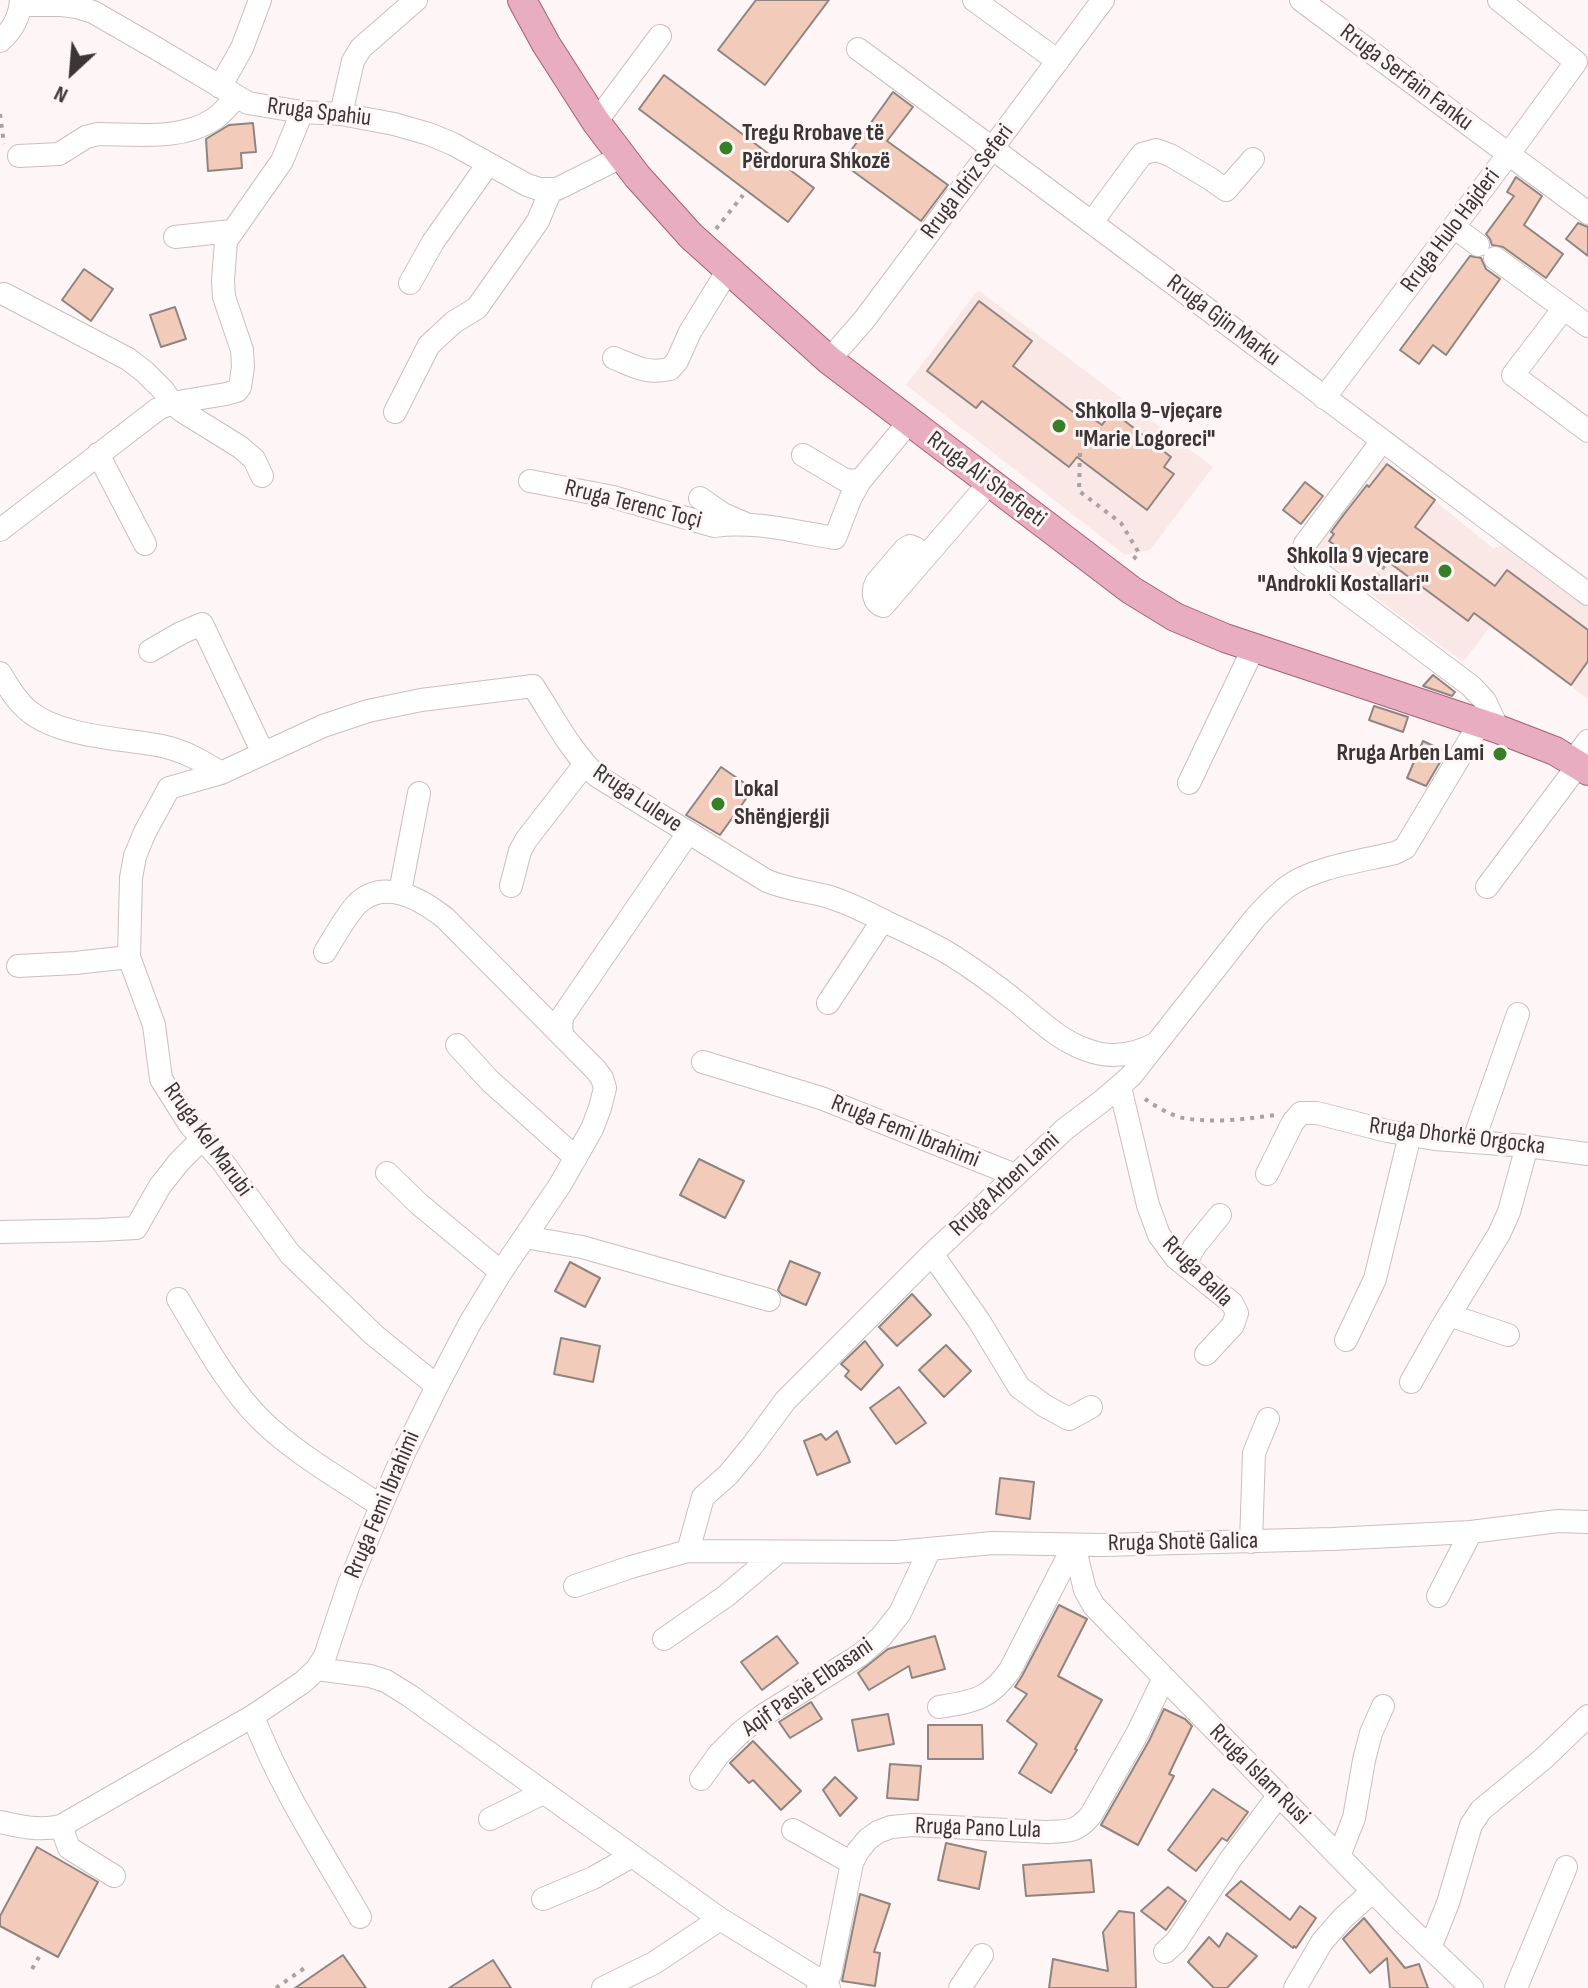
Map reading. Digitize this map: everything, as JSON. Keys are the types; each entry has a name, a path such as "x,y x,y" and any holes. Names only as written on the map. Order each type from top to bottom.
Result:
{"main road":[{"name":"Rruga Ali Shefqeti","path":"522,0 546,44 621,157 664,208 702,246 829,360 1131,590 1188,622 1254,647 1582,759"}],"street":[{"path":"19,156 59,154 86,137 98,134 177,133 197,128 213,119 225,110 232,68 260,0"},
{"path":"341,114 353,61 361,48 416,0"},
{"path":"974,0 1058,61"},
{"name":"Rruga Idriz Seferi","path":"829,360 864,320 1103,0"},
{"name":"Rruga Serfain Fanku","path":"1301,0 1588,213"},
{"name":"Rruga Hulo Hajderi","path":"1324,398 1576,62 1499,0"},
{"path":"0,41 17,18 21,2"},
{"name":"Rruga Spahiu","path":"21,2 61,5 93,12 248,103 302,112 341,114 429,134 527,185 551,190"},
{"path":"596,122 660,36"},
{"name":"Rruga Gjin Marku","path":"858,49 1588,594"},
{"path":"0,530 158,409 172,403 226,394 240,387 242,350 224,297 226,241 282,161 302,112"},
{"path":"1092,222 1142,154 1156,150 1170,155 1226,190 1253,159"},
{"path":"395,412 429,345 454,322 477,308 538,221 551,190 566,186 621,157"},
{"path":"410,283 433,242 488,164"},
{"path":"1454,227 1588,326"},
{"path":"175,237 231,231"},
{"path":"614,358 641,370 653,372 670,369 728,270"},
{"path":"4,294 128,359 163,390 172,403 254,459 262,476"},
{"path":"1564,308 1513,375 1588,431"},
{"name":"Rruga Terenc Toçi","path":"530,481 613,497 714,526 745,524 835,538 860,481 909,422"},
{"path":"1382,441 1305,544 1302,553 1304,561 1471,686 1485,701 1489,726"},
{"path":"98,454 145,544"},
{"path":"803,455 845,480 860,481"},
{"path":"926,556 990,482"},
{"path":"700,498 745,524"},
{"path":"150,651 202,624 263,753"},
{"path":"1189,783 1254,647"},
{"path":"0,673 24,706 46,721 66,729 165,747 187,754 221,773"},
{"name":"Rruga Luleve","path":"221,773 323,726 368,711 421,700 533,686 585,764 597,776 767,881 785,888 827,896 951,955 1007,994 1053,1032 1088,1051 1124,1055 1143,1051 1162,1038"},
{"name":"Rruga Arben Lami","path":"688,1551 703,1497 728,1475 785,1401 1015,1175 1065,1129 1126,1082 1273,899 1289,885 1310,875 1405,848 1489,726"},
{"path":"1487,887 1582,759"},
{"path":"511,886 526,840 585,764"},
{"name":"Rruga Kel Marubi","path":"221,773 169,788 135,856 131,878 129,957 154,1025 161,1079 172,1099 290,1254 374,1335 437,1386"},
{"path":"325,952 358,904 370,894 400,892 419,793"},
{"path":"564,1038 562,1017 688,833"},
{"name":"Rruga Femi Ibrahimi","path":"0,1822 47,1830 61,1826 253,1716 317,1669 325,1656 349,1584 381,1506 437,1386 501,1272 576,1158 600,1108 605,1088 596,1070 445,918 427,904 400,892"},
{"path":"828,1003 883,920"},
{"path":"18,966 129,957"},
{"path":"1473,1142 1518,1014"},
{"path":"457,1045 500,1091 576,1158"},
{"name":"Rruga Femi Ibrahimi","path":"703,1062 821,1098 1015,1175"},
{"name":"Rruga Balla","path":"1126,1082 1148,1205 1159,1235 1176,1258 1232,1303 1237,1313 1233,1325 1206,1354"},
{"path":"1267,1174 1293,1122 1301,1113"},
{"name":"Rruga Dhorkë Orgocka","path":"1301,1113 1332,1116 1410,1135 1588,1154"},
{"path":"1346,1340 1375,1279 1410,1135"},
{"path":"0,1232 136,1228 170,1174 202,1139"},
{"path":"1411,1382 1499,1234 1509,1212 1527,1146"},
{"path":"387,1173 419,1204 501,1272"},
{"path":"1185,1265 1194,1247 1220,1215"},
{"path":"525,1237 582,1247 769,1300"},
{"path":"932,1254 979,1321 1019,1387 1069,1419 1091,1407"},
{"path":"178,1299 232,1386 258,1417 290,1444 381,1506"},
{"path":"1449,1315 1508,1335"},
{"path":"1251,1542 1254,1453 1268,1419"},
{"name":"Rruga Shotë Galica","path":"575,1586 688,1551 896,1552 993,1543 1251,1542 1471,1532 1558,1521 1588,1522"},
{"path":"1438,1596 1471,1532"},
{"path":"939,1707 982,1698 998,1687 1010,1670 1074,1545"},
{"name":"Rruga Islam Rusi","path":"1074,1545 1085,1590 1094,1606 1472,1988"},
{"name":"Aqif Pashë Elbasani","path":"701,1779 719,1754 741,1732 860,1655 881,1637 900,1613 930,1549"},
{"path":"664,1639 726,1596 778,1552"},
{"path":"317,1669 361,1674 386,1681 410,1696 720,1919 824,1987 830,1974 852,1863 793,1830"},
{"name":"Rruga Pano Lula","path":"852,1863 868,1839 891,1827 913,1825 1045,1832 1067,1831 1082,1826 1137,1734 1164,1678"},
{"path":"1339,1856 1354,1818 1371,1733 1383,1706"},
{"path":"253,1716 288,1793 360,1917"},
{"path":"1430,1948 1448,1903 1471,1825 1481,1810 1543,1759 1588,1716"},
{"path":"490,1819 543,1793"},
{"path":"1165,1952 1176,1942 1230,1860 1279,1795"},
{"path":"61,1826 69,1848 114,1876"},
{"path":"543,1899 593,1878 632,1856"},
{"path":"1516,1988 1566,1867"},
{"path":"1295,1988 1322,1942 1373,1891"},
{"path":"603,1988 654,1963 720,1919"},
{"path":"960,1988 982,1955"}],"path":[{"path":"702,246 743,195"},
{"path":"1080,453 1079,491 1121,523 1139,553"},
{"path":"1358,601 1388,561"},
{"path":"1126,1082 1145,1100 1180,1117 1208,1120 1301,1113"},
{"path":"32,1969 39,1957"},
{"path":"276,1988 306,1967"}],"shaded area":[{"name":"Shkolla 9-vjeçare \"Marie Logoreci\"","path":"978,290 1213,467 1150,550 1125,555 906,385"},
{"name":"Shkolla 9 vjecare \"Androkli Kostallari\"","path":"1383,459 1493,548 1513,543 1588,599 1588,699 1490,627 1463,662 1314,552"}],"building":[{"path":"756,0 829,0 765,85 718,50"},
{"name":"Tregu Rrobave të Përdorura Shkozë","path":"664,75 814,188 788,222 639,109"},
{"path":"893,92 913,107 887,141 948,185 921,221 842,163"},
{"path":"253,123 256,152 241,153 242,168 208,171 206,139 229,125"},
{"path":"1516,177 1542,196 1524,225 1563,254 1546,278 1503,247 1492,245 1486,234 1514,196 1507,192"},
{"path":"1578,223 1588,227 1588,256 1566,239"},
{"path":"1470,256 1481,258 1486,269 1500,279 1446,355 1433,345 1419,364 1400,350"},
{"path":"84,269 113,289 91,321 62,300"},
{"path":"979,301 1032,341 1013,366 1077,415 1081,410 1102,425 1112,411 1171,457 1164,467 1174,474 1147,510 1077,457 1069,467 982,401 976,408 927,371"},
{"path":"175,307 186,339 161,347 150,315"},
{"path":"1387,464 1435,500 1415,527 1495,586 1507,570 1588,630 1588,661 1571,685 1474,613 1468,621 1371,549 1360,564 1329,541 1334,534 1331,532 1345,513"},
{"path":"1305,482 1323,496 1301,524 1283,510"},
{"path":"1433,675 1455,692 1452,696 1423,686"},
{"path":"1374,706 1408,717 1403,732 1369,720"},
{"path":"1423,741 1446,752 1426,786 1407,778"},
{"name":"Lokal Shëngjergji","path":"721,767 753,789 720,835 686,815"},
{"path":"699,1159 744,1181 725,1218 680,1195"},
{"path":"790,1261 820,1273 806,1305 782,1295 778,1290"},
{"path":"570,1262 600,1278 585,1307 555,1291"},
{"path":"912,1294 931,1315 897,1346 879,1327"},
{"path":"561,1338 600,1346 593,1382 554,1374"},
{"path":"865,1341 883,1365 861,1390 845,1376 849,1371 841,1364"},
{"path":"946,1345 971,1371 944,1397 919,1370"},
{"path":"899,1387 926,1423 896,1444 870,1408"},
{"path":"837,1431 850,1462 817,1475 804,1441 821,1434 826,1440"},
{"path":"1000,1478 1034,1482 1030,1519 996,1514"},
{"path":"1059,1605 1087,1619 1058,1676 1102,1700 1051,1793 1019,1773 1037,1744 1007,1721 1027,1694 1015,1687"},
{"path":"777,1636 798,1663 762,1690 741,1662"},
{"path":"935,1636 945,1669 912,1678 909,1666 869,1690 858,1673 888,1649"},
{"path":"811,1702 822,1719 790,1738 779,1722"},
{"path":"1164,1709 1192,1726 1169,1774 1174,1776 1138,1845 1101,1825"},
{"path":"888,1714 894,1744 858,1751 852,1720"},
{"path":"928,1725 982,1725 983,1759 928,1759"},
{"path":"753,1741 801,1791 781,1810 753,1780 749,1783 730,1763"},
{"path":"890,1764 921,1766 918,1800 887,1798"},
{"path":"835,1777 857,1798 840,1816 823,1790"},
{"path":"1213,1789 1248,1812 1227,1841 1222,1838 1196,1871 1168,1850"},
{"path":"946,1843 986,1852 979,1889 938,1880"},
{"path":"37,1847 98,1882 58,1957 0,1926 0,1916"},
{"path":"1091,1860 1094,1892 1026,1896 1023,1865"},
{"path":"1241,1881 1290,1920 1300,1906 1316,1918 1296,1948 1226,1895"},
{"path":"1168,1887 1186,1901 1166,1930 1141,1911"},
{"path":"860,1894 890,1904 874,1952 880,1953 875,1986 842,1981"},
{"path":"1119,1911 1134,1913 1136,1988 1049,1988 1053,1959 1108,1971 1103,1932"},
{"path":"1364,1918 1405,1968 1419,1964 1428,1988 1390,1988 1387,1958 1370,1973 1343,1939"},
{"path":"1227,1933 1257,1956 1227,1988 1214,1988 1188,1962 1209,1937 1219,1947"},
{"path":"343,1955 366,1988 295,1988"},
{"path":"493,1960 511,1988 449,1988"}],"place":[{"name":"Tregu Rrobave të Përdorura Shkozë","path":"726,148"},
{"name":"Shkolla 9-vjeçare \"Marie Logoreci\"","path":"1059,426"},
{"name":"Shkolla 9 vjecare \"Androkli Kostallari\"","path":"1445,571"},
{"name":"Rruga Arben Lami","path":"1500,754"},
{"name":"Lokal Shëngjergji","path":"718,804"}]}
